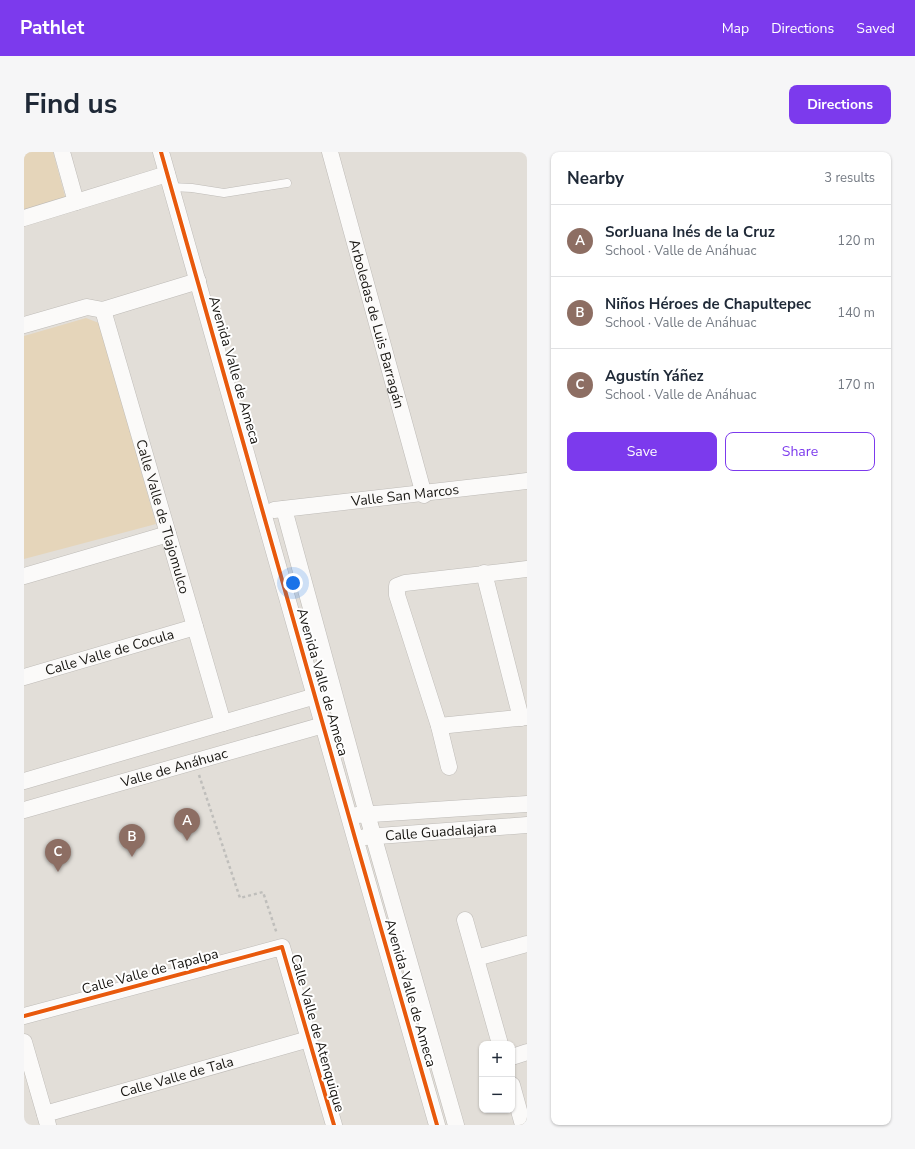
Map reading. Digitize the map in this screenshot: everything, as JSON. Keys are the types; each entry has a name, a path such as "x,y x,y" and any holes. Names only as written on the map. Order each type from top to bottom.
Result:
{"street":[{"path":"62,152 76,202"},
{"name":"Avenida Valle de Ameca","path":"161,152 437,1125"},
{"name":"Arboledas de Luis Barragán","path":"330,152 424,494"},
{"path":"24,218 76,202 169,181"},
{"path":"24,325 87,307 103,310 198,280"},
{"name":"Calle Valle de Tlajomulco","path":"103,310 223,724"},
{"name":"Valle San Marcos","path":"263,511 424,494 527,480"},
{"path":"284,509 367,814 456,1125"},
{"path":"24,576 168,534"},
{"path":"449,767 439,726 397,595 397,586 405,583 527,569"},
{"path":"439,726 524,718 484,573"},
{"name":"Calle Valle de Cocula","path":"24,677 195,627"},
{"name":"Valle de Anáhuac","path":"24,781 333,691"},
{"name":"Valle de Anáhuac","path":"24,810 341,720"},
{"path":"520,805 524,810 526,817 521,826"},
{"name":"Calle Guadalajara","path":"349,816 520,805"},
{"name":"Calle Guadalajara","path":"355,838 521,826"},
{"path":"465,920 499,1041"},
{"path":"476,958 527,944"},
{"name":"Calle Valle de Tapalpa","path":"24,1016 282,947"},
{"name":"Calle Valle de Atenquique","path":"282,947 334,1125"},
{"name":"Calle Valle de Tala","path":"46,1119 309,1039"},
{"path":"24,1042 46,1119"},
{"path":"515,1056 527,1052"},
{"path":"515,1095 524,1125"}],"lane":[{"path":"169,181 192,188 224,193 287,182"}],"path":[{"path":"195,761 240,898 263,892 282,947"}],"shaded area":[{"path":"24,152 53,152 66,200 24,213"},
{"path":"86,318 99,323 156,524 24,559 24,336"}],"cycle path":[{"path":"161,152 437,1125"},
{"path":"24,1016 282,947 334,1125"}],"place":[{"name":"SorJuana Inés de la Cruz","path":"187,841"},
{"name":"Niños Héroes de Chapultepec","path":"132,857"},
{"name":"Agustín Yáñez","path":"58,872"}]}
